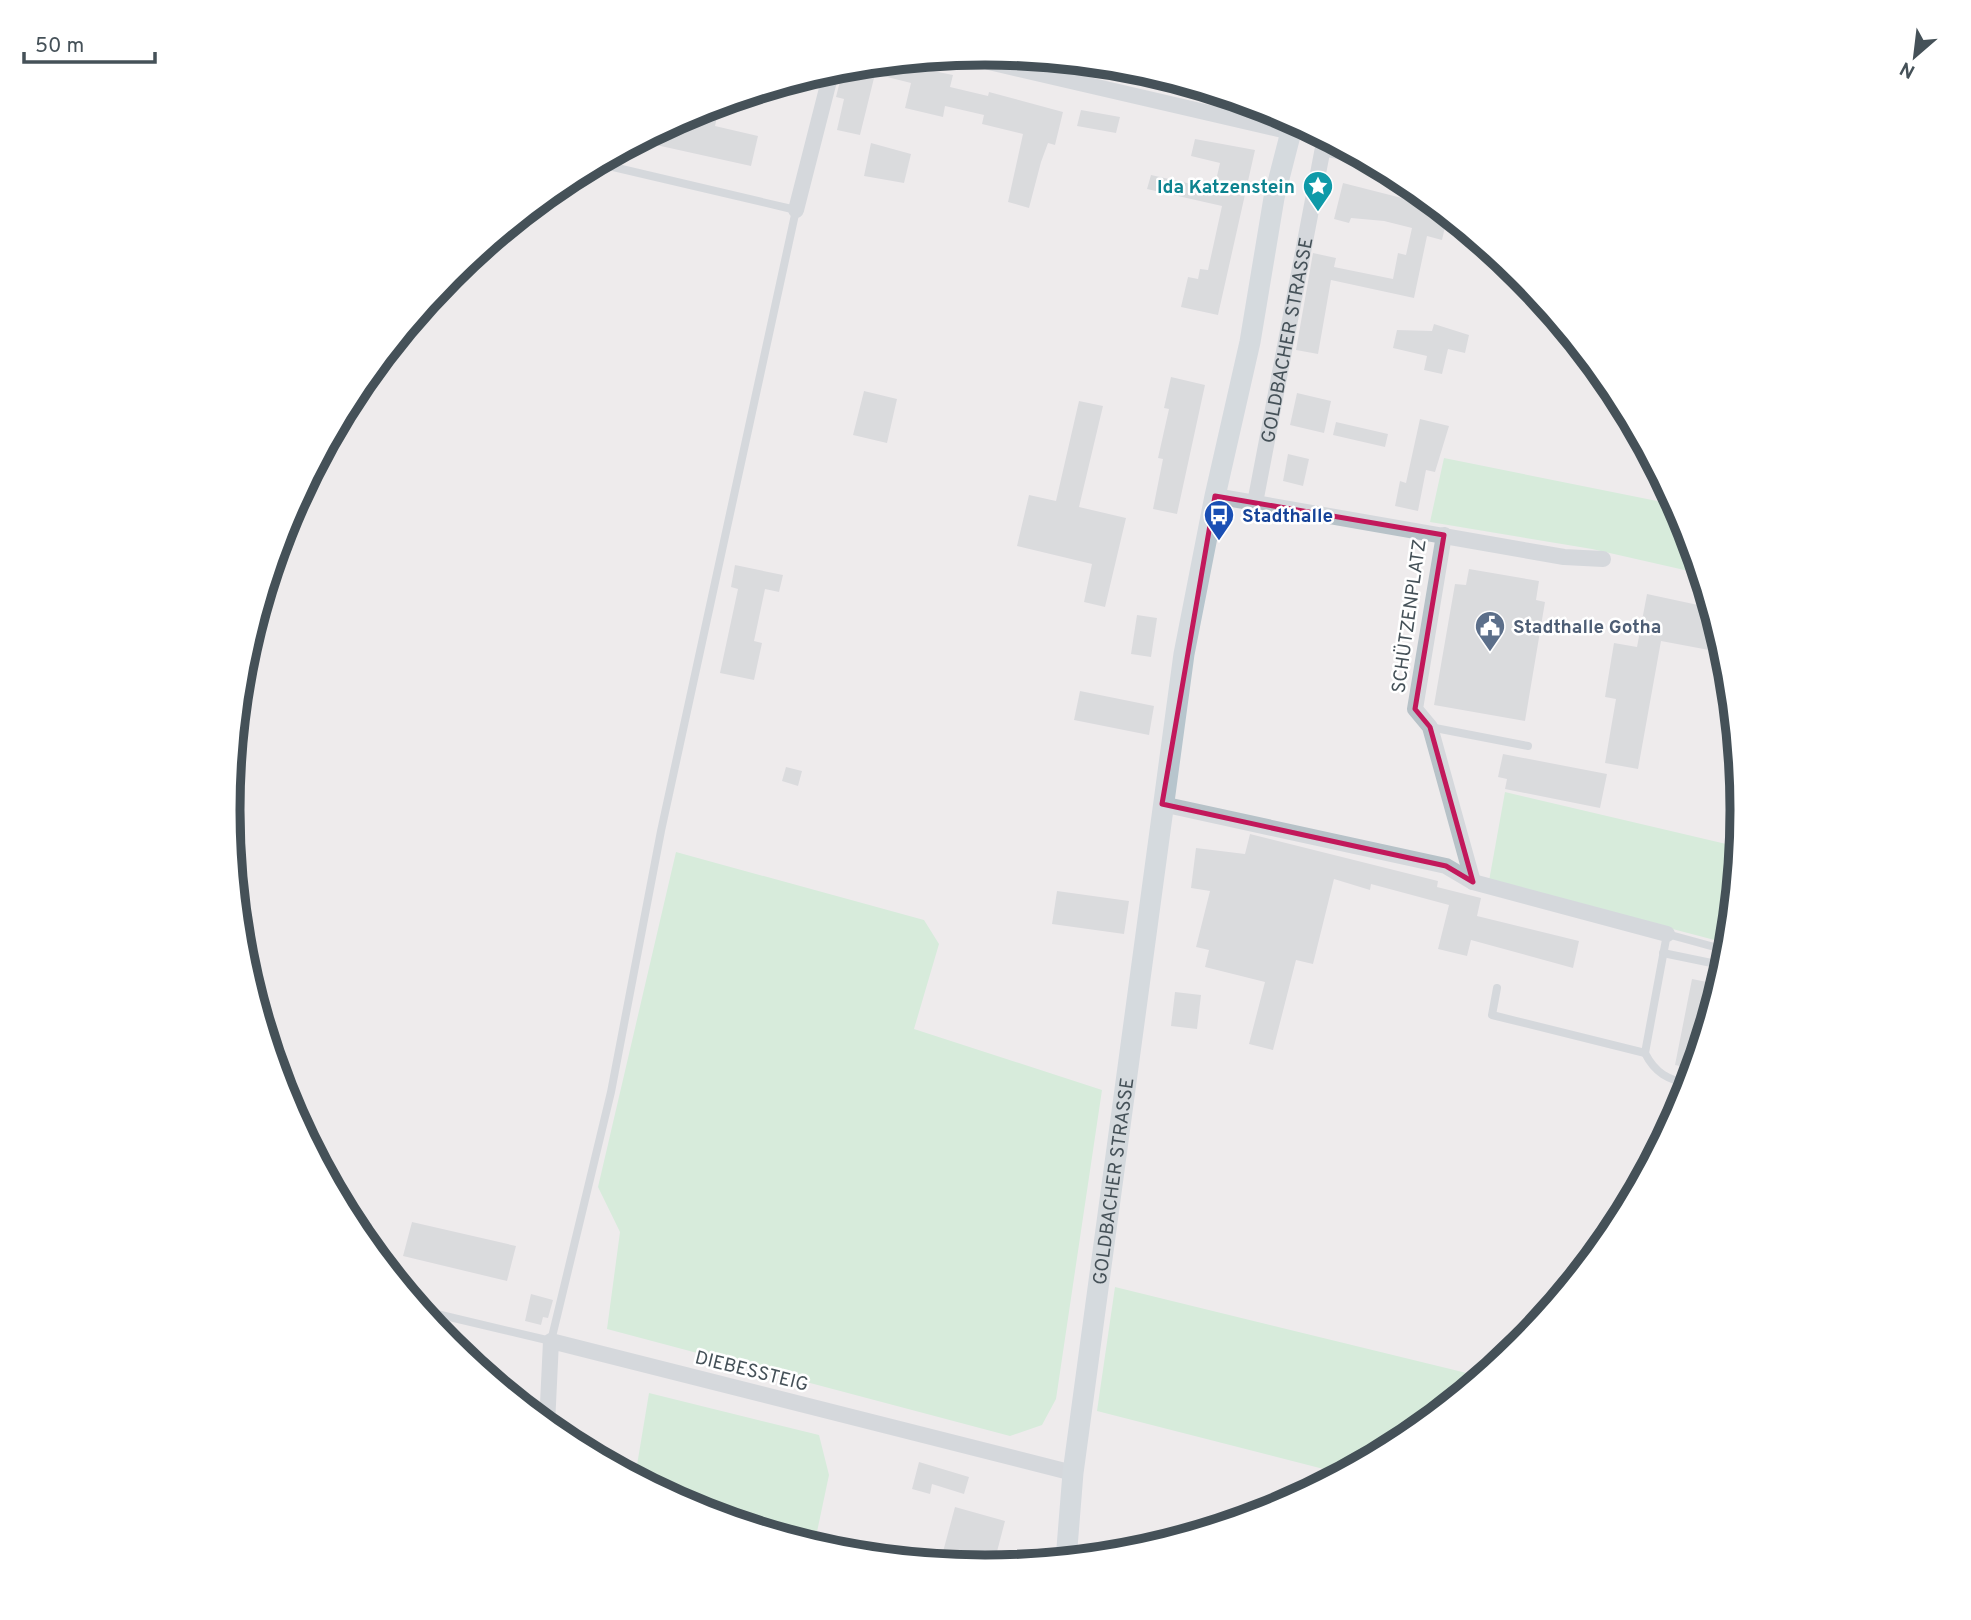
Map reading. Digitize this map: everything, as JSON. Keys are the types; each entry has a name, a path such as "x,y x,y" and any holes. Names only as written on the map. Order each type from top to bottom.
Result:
{"main road":[{"name":"GOLDBACHER STRASSE","path":"1067,1551 1073,1473 1184,654 1214,496 1250,342 1274,198 1291,130"}],"street":[{"path":"1008,65 1273,122"},
{"path":"796,211 829,82"},
{"name":"GOLDBACHER STRASSE","path":"1255,503 1323,146"},
{"path":"1214,496 1255,503"},
{"name":"SCHÜTZENPLATZ","path":"1255,503 1444,535 1415,709 1430,727 1473,882"},
{"path":"1444,535 1564,557 1603,559"},
{"path":"1162,804 1446,866 1473,882 1667,934"},
{"path":"548,1413 551,1341"},
{"name":"DIEBESSTEIG","path":"551,1341 1073,1473"}],"lane":[{"path":"551,1341 611,1091 664,818 796,211 611,166"},
{"path":"1430,727 1528,746"},
{"path":"1679,1081 1662,1075 1652,1066 1645,1053 1667,934 1717,948"},
{"path":"1663,953 1714,964"},
{"path":"1497,988 1492,1015 1645,1053"},
{"name":"DIEBESSTEIG","path":"437,1314 551,1341"}],"highlighted area":[{"path":"1215,496 1444,535 1415,709 1430,727 1473,882 1446,866 1162,804"}],"green space":[{"path":"1444,458 1664,502 1691,572 1592,549 1430,522"},
{"path":"1505,792 1730,845 1718,941 1489,881"},
{"path":"676,852 924,920 939,944 914,1029 1102,1090 1056,1399 1042,1425 1010,1436 607,1329 620,1232 598,1187"},
{"path":"1115,1287 1472,1374 1400,1430 1329,1470 1097,1411"},
{"path":"649,1393 819,1435 829,1475 816,1535 746,1516 700,1499 637,1468"}],"building":[{"path":"918,68 953,75 950,87 988,96 989,92 1063,112 1055,145 1048,143 1041,162 1029,208 1008,202 1023,134 982,124 984,115 945,106 943,117 905,108 911,83 875,74 860,135 837,130 844,99 836,97 841,79 888,71"},
{"path":"1081,110 1120,117 1116,133 1077,126"},
{"path":"717,115 715,126 758,136 751,166 652,144"},
{"path":"1195,139 1255,150 1218,315 1181,307 1188,277 1198,279 1200,269 1208,270 1222,206 1147,189 1151,175 1214,189 1220,163 1191,156"},
{"path":"871,143 911,154 904,183 864,176"},
{"path":"1343,183 1415,201 1446,224 1442,240 1427,236 1414,298 1331,280 1318,354 1296,350 1313,253 1336,258 1334,267 1393,279 1398,253 1406,255 1412,228 1384,221 1351,218 1349,223 1334,219"},
{"path":"1434,324 1469,335 1465,353 1448,349 1442,374 1424,370 1427,356 1393,348 1397,330 1432,331"},
{"path":"1171,377 1205,385 1177,514 1153,509 1163,459 1158,458 1169,409 1164,408"},
{"path":"864,391 897,399 887,443 853,435"},
{"path":"1297,393 1331,401 1324,433 1290,425"},
{"path":"1079,401 1103,406 1079,507 1126,518 1105,607 1084,602 1092,564 1017,546 1029,495 1056,501"},
{"path":"1420,419 1449,426 1435,472 1426,470 1418,511 1395,506 1400,481 1406,483"},
{"path":"1336,422 1388,434 1385,447 1333,435"},
{"path":"1288,454 1309,459 1303,486 1283,481"},
{"path":"735,565 783,575 779,592 765,589 754,641 762,643 754,680 720,673 738,589 731,587"},
{"name":"Stadthalle Gotha","path":"1469,569 1539,581 1536,600 1545,602 1525,721 1434,705 1455,584 1466,585"},
{"path":"1647,594 1702,606 1713,651 1661,641 1638,769 1605,763 1616,699 1605,697 1614,643 1637,647"},
{"path":"1137,615 1157,618 1151,657 1131,654"},
{"path":"1080,691 1154,706 1149,735 1074,720"},
{"path":"1503,754 1607,774 1600,808 1505,789 1507,779 1498,777"},
{"path":"786,767 802,771 798,786 782,781"},
{"path":"1250,834 1438,881 1437,887 1481,898 1477,916 1579,941 1573,968 1471,940 1467,956 1438,949 1449,905 1371,884 1370,890 1334,879 1313,964 1296,960 1273,1050 1249,1044 1265,982 1205,967 1209,950 1196,947 1210,891 1191,888 1196,848 1245,854"},
{"path":"1057,891 1129,901 1124,934 1052,924"},
{"path":"1708,974 1712,974 1685,1067 1675,1065 1692,979 1707,982"},
{"path":"1175,992 1201,995 1197,1029 1171,1026"},
{"path":"412,1222 516,1246 507,1281 403,1256"},
{"path":"531,1294 553,1300 548,1318 543,1317 541,1325 525,1321"},
{"path":"919,1462 969,1477 964,1494 932,1484 930,1494 912,1489"},
{"path":"955,1507 1005,1521 996,1555 942,1554"}],"place":[{"name":"Ida Katzenstein","path":"1318,213"},
{"name":"Stadthalle","path":"1219,542"},
{"name":"Stadthalle Gotha","path":"1490,653"}]}
